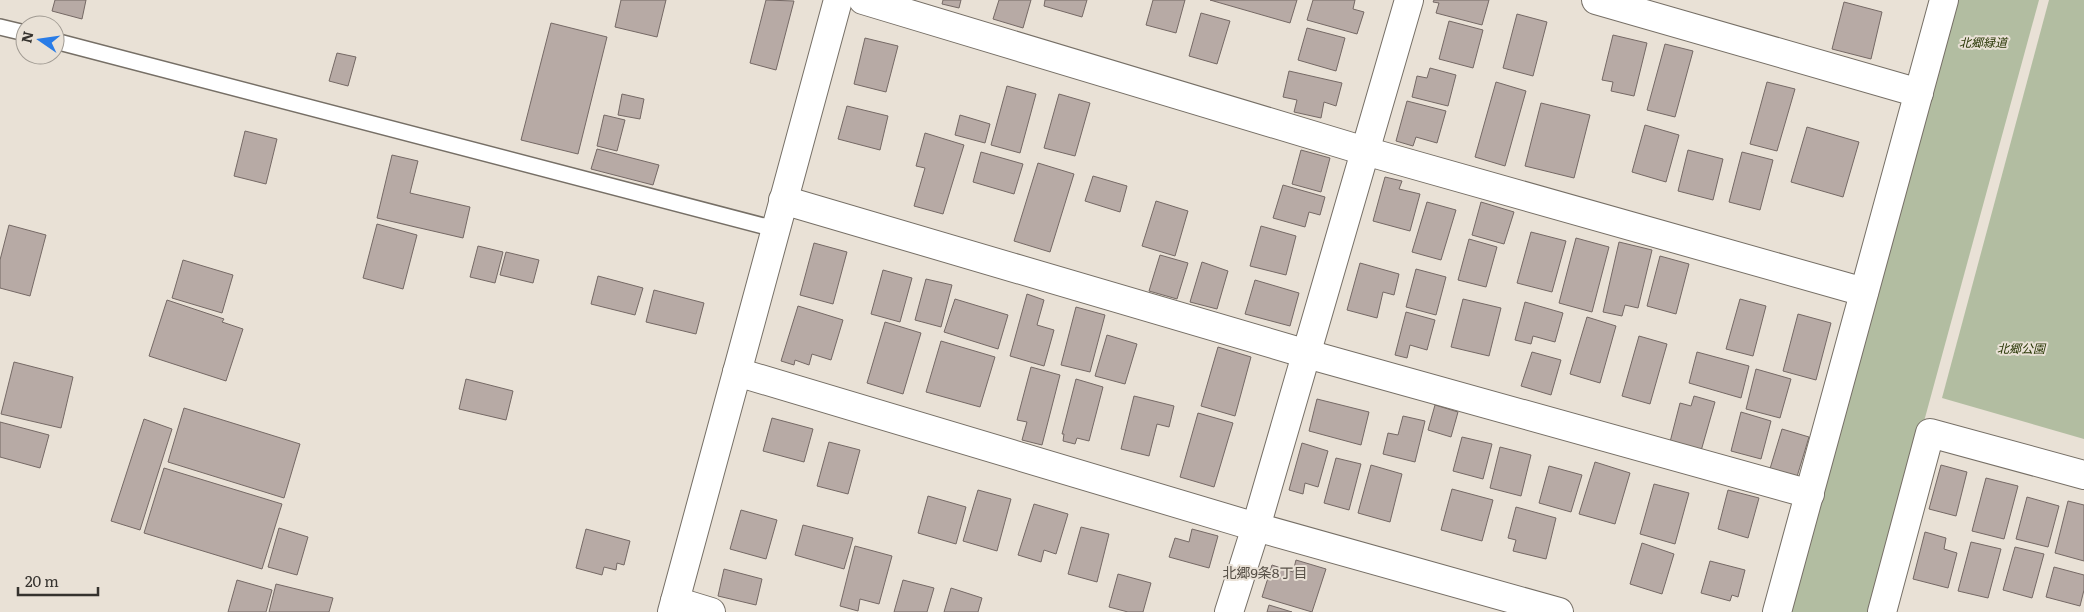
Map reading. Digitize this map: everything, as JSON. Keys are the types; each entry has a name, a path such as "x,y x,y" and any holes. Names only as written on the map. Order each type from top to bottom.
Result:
{"street":[{"path":"711,612 674,607 838,0"},
{"path":"863,0 1365,151 1864,292"},
{"path":"1229,612 1256,527 1409,0"},
{"path":"1596,0 1919,93"},
{"path":"1777,612 1944,0"},
{"path":"783,200 1306,354 1810,494"},
{"path":"737,372 1256,527 1559,612"},
{"path":"1885,611 1930,433 2084,475"}],"lane":[{"path":"0,27 15,31"},
{"path":"65,44 775,229"}],"green space":[{"name":"北郷緑道","path":"1950,0 2039,0 1872,612 1784,612"},
{"name":"北郷公園","path":"2049,0 2084,0 2084,439 1942,398"}],"building":[{"path":"55,0 86,0 82,19 52,11"},
{"path":"621,0 666,0 657,37 615,27"},
{"path":"766,0 794,1 776,70 750,63"},
{"path":"943,0 961,0 959,8 942,4"},
{"path":"999,0 1031,0 1023,28 993,19"},
{"path":"1045,0 1087,0 1082,17 1044,6"},
{"path":"1153,0 1185,0 1176,33 1146,25"},
{"path":"1210,0 1297,0 1290,23"},
{"path":"1313,0 1355,0 1353,9 1364,12 1357,34 1307,20"},
{"path":"1434,0 1489,0 1482,25 1436,13 1439,3 1433,2"},
{"path":"1844,2 1882,12 1871,59 1832,49"},
{"path":"1201,13 1230,21 1217,64 1189,56"},
{"path":"1517,14 1547,22 1533,76 1503,68"},
{"path":"1449,21 1483,30 1473,68 1439,59"},
{"path":"551,23 607,37 578,154 521,140"},
{"path":"1307,28 1345,38 1336,71 1298,60"},
{"path":"1613,35 1647,43 1634,96 1611,91 1613,82 1602,80"},
{"path":"865,38 898,46 886,92 854,84"},
{"path":"1665,44 1693,51 1675,117 1647,110"},
{"path":"337,53 356,57 348,86 329,81"},
{"path":"1430,68 1456,75 1448,106 1412,97 1417,76 1427,78"},
{"path":"1289,71 1342,83 1336,106 1324,102 1321,118 1294,112 1297,100 1283,97"},
{"path":"1496,82 1526,91 1505,166 1475,157"},
{"path":"1767,82 1795,89 1777,151 1750,144"},
{"path":"1007,86 1036,94 1020,153 991,145"},
{"path":"622,94 644,99 640,119 618,115"},
{"path":"1059,94 1090,103 1075,156 1044,148"},
{"path":"1407,101 1446,111 1437,143 1416,137 1413,146 1396,141"},
{"path":"1541,103 1590,115 1574,178 1525,166"},
{"path":"847,106 888,116 880,150 838,139"},
{"path":"604,115 625,120 617,151 597,146"},
{"path":"960,115 990,124 985,143 955,135"},
{"path":"1645,125 1679,135 1666,182 1632,172"},
{"path":"1807,127 1859,142 1843,197 1791,182"},
{"path":"245,131 277,139 266,184 234,176"},
{"path":"925,133 964,145 943,214 914,206 925,168 916,166"},
{"path":"597,149 659,165 653,185 591,169"},
{"path":"1301,150 1330,158 1321,192 1292,184"},
{"path":"1688,150 1723,159 1713,200 1678,191"},
{"path":"981,152 1023,164 1014,194 973,182"},
{"path":"1742,152 1773,160 1760,210 1729,202"},
{"path":"392,155 418,161 410,193 470,207 463,238 377,218"},
{"path":"1038,163 1074,174 1050,252 1014,241"},
{"path":"1093,176 1127,186 1120,212 1085,201"},
{"path":"1385,177 1402,181 1399,189 1420,194 1410,231 1373,221"},
{"path":"1283,185 1325,197 1320,215 1309,212 1305,227 1273,218"},
{"path":"1156,201 1188,211 1175,256 1142,246"},
{"path":"1427,202 1456,210 1441,260 1412,252"},
{"path":"1481,202 1514,212 1504,244 1472,235"},
{"path":"377,224 417,235 403,289 363,278"},
{"path":"9,225 46,235 30,296 0,288 0,260"},
{"path":"1261,226 1296,236 1286,275 1250,266"},
{"path":"1531,232 1566,241 1552,292 1517,283"},
{"path":"1576,238 1609,247 1592,312 1559,303"},
{"path":"1469,239 1497,247 1486,287 1458,280"},
{"path":"1619,242 1652,250 1638,308 1625,305 1622,316 1603,312"},
{"path":"814,243 847,252 833,304 800,295"},
{"path":"478,246 503,252 495,283 470,277"},
{"path":"506,252 539,260 533,283 500,275"},
{"path":"1160,255 1188,263 1177,299 1149,291"},
{"path":"1660,256 1689,264 1676,314 1647,306"},
{"path":"183,260 233,275 222,313 172,298"},
{"path":"1202,262 1228,271 1217,309 1190,302"},
{"path":"1360,263 1399,274 1394,295 1383,292 1377,318 1347,310"},
{"path":"1416,269 1446,277 1436,315 1406,307"},
{"path":"883,270 912,278 900,322 871,314"},
{"path":"598,276 643,288 635,315 591,304"},
{"path":"926,279 952,285 941,327 915,320"},
{"path":"1255,280 1299,293 1290,326 1245,314"},
{"path":"654,290 704,303 696,334 646,322"},
{"path":"1027,294 1044,300 1037,325 1054,330 1044,366 1010,356"},
{"path":"955,299 1008,315 998,349 944,332"},
{"path":"1463,299 1501,308 1489,356 1451,347"},
{"path":"1740,299 1766,306 1753,356 1726,349"},
{"path":"167,300 224,319 222,322 243,329 226,381 149,356"},
{"path":"1525,302 1563,313 1555,342 1533,336 1531,344 1515,340"},
{"path":"798,306 843,320 831,360 812,354 809,365 795,360 794,365 781,361"},
{"path":"1076,307 1105,315 1090,372 1061,365"},
{"path":"1406,312 1435,320 1427,350 1410,345 1407,358 1395,355"},
{"path":"1798,314 1831,323 1816,380 1783,371"},
{"path":"1587,317 1616,326 1600,383 1570,374"},
{"path":"885,322 921,333 903,394 867,383"},
{"path":"1107,335 1137,344 1125,384 1095,376"},
{"path":"1639,336 1667,344 1650,404 1622,396"},
{"path":"941,341 995,357 980,407 926,392"},
{"path":"1218,347 1251,357 1235,416 1201,406"},
{"path":"1532,352 1561,360 1551,395 1521,386"},
{"path":"1697,352 1749,366 1741,398 1689,383"},
{"path":"14,362 73,377 61,428 1,414"},
{"path":"1031,367 1060,375 1042,445 1022,440 1027,422 1017,420"},
{"path":"1756,369 1791,379 1780,418 1746,409"},
{"path":"466,379 513,391 506,420 459,409"},
{"path":"1076,379 1103,387 1089,441 1077,438 1075,444 1063,441 1064,434 1062,434"},
{"path":"1134,396 1174,406 1169,427 1157,424 1149,456 1121,449"},
{"path":"1694,396 1715,402 1701,451 1670,442 1680,403 1691,406"},
{"path":"1317,399 1369,412 1361,445 1309,431"},
{"path":"1435,405 1458,412 1451,437 1428,430"},
{"path":"184,408 300,444 284,498 168,462"},
{"path":"1741,412 1771,421 1761,459 1731,451"},
{"path":"1198,413 1233,423 1214,487 1180,477"},
{"path":"1403,416 1425,421 1415,462 1383,454 1388,433 1398,435"},
{"path":"772,418 813,429 804,462 763,451"},
{"path":"144,419 172,429 140,530 111,521"},
{"path":"0,422 49,435 40,468 0,457"},
{"path":"1782,429 1809,437 1796,480 1769,472"},
{"path":"1462,437 1492,444 1483,479 1453,471"},
{"path":"829,442 860,450 848,494 817,486"},
{"path":"1302,443 1328,451 1318,487 1305,483 1303,494 1289,490"},
{"path":"1500,447 1531,455 1521,496 1490,488"},
{"path":"1336,458 1361,464 1349,510 1324,503"},
{"path":"1595,462 1630,473 1615,524 1579,514"},
{"path":"1371,465 1402,474 1390,522 1358,513"},
{"path":"1941,465 1967,472 1956,516 1929,509"},
{"path":"1549,466 1582,475 1571,512 1539,503"},
{"path":"164,468 282,504 262,569 144,533"},
{"path":"1986,478 2018,486 2004,539 1972,531"},
{"path":"1654,484 1689,493 1675,544 1640,534"},
{"path":"1452,489 1493,500 1482,541 1441,530"},
{"path":"978,490 1011,499 997,551 963,541"},
{"path":"1728,490 1759,498 1748,538 1718,529"},
{"path":"928,496 966,507 956,544 918,533"},
{"path":"2027,497 2059,506 2048,547 2016,539"},
{"path":"2068,501 2084,505 2084,561 2055,553"},
{"path":"1034,504 1068,514 1056,554 1044,550 1041,562 1018,555"},
{"path":"1516,507 1556,518 1546,559 1513,551 1516,540 1508,538"},
{"path":"741,510 777,520 766,559 730,549"},
{"path":"803,525 853,538 844,569 795,555"},
{"path":"1081,527 1109,534 1097,582 1068,574"},
{"path":"279,528 308,537 297,575 268,567"},
{"path":"586,529 630,541 624,565 617,563 616,570 604,567 602,575 576,568"},
{"path":"1192,529 1218,536 1209,568 1169,557 1175,538 1189,542"},
{"path":"1925,532 1946,538 1944,549 1957,553 1948,588 1913,579"},
{"path":"1971,542 2001,549 1988,598 1958,591"},
{"path":"1642,543 1674,554 1662,594 1630,584"},
{"path":"855,546 892,556 879,604 860,599 858,611 840,606"},
{"path":"2015,547 2044,554 2032,598 2003,590"},
{"path":"1296,560 1326,569 1312,612 1262,597 1272,565 1293,572"},
{"path":"1710,561 1745,570 1738,597 1732,595 1730,601 1701,593"},
{"path":"2054,567 2084,575 2084,590 2080,606 2046,597"},
{"path":"724,569 762,579 756,605 718,596"},
{"path":"1118,574 1151,583 1143,612 1128,612 1109,607"},
{"path":"237,580 272,590 266,612 228,612"},
{"path":"903,580 934,588 927,612 894,612"},
{"path":"276,584 333,598 329,612 269,612"},
{"path":"951,588 982,598 978,612 944,612"},
{"path":"1269,605 1292,612 1267,612"}],"district":[{"name":"北郷9条8丁目","path":"1265,573"}]}
